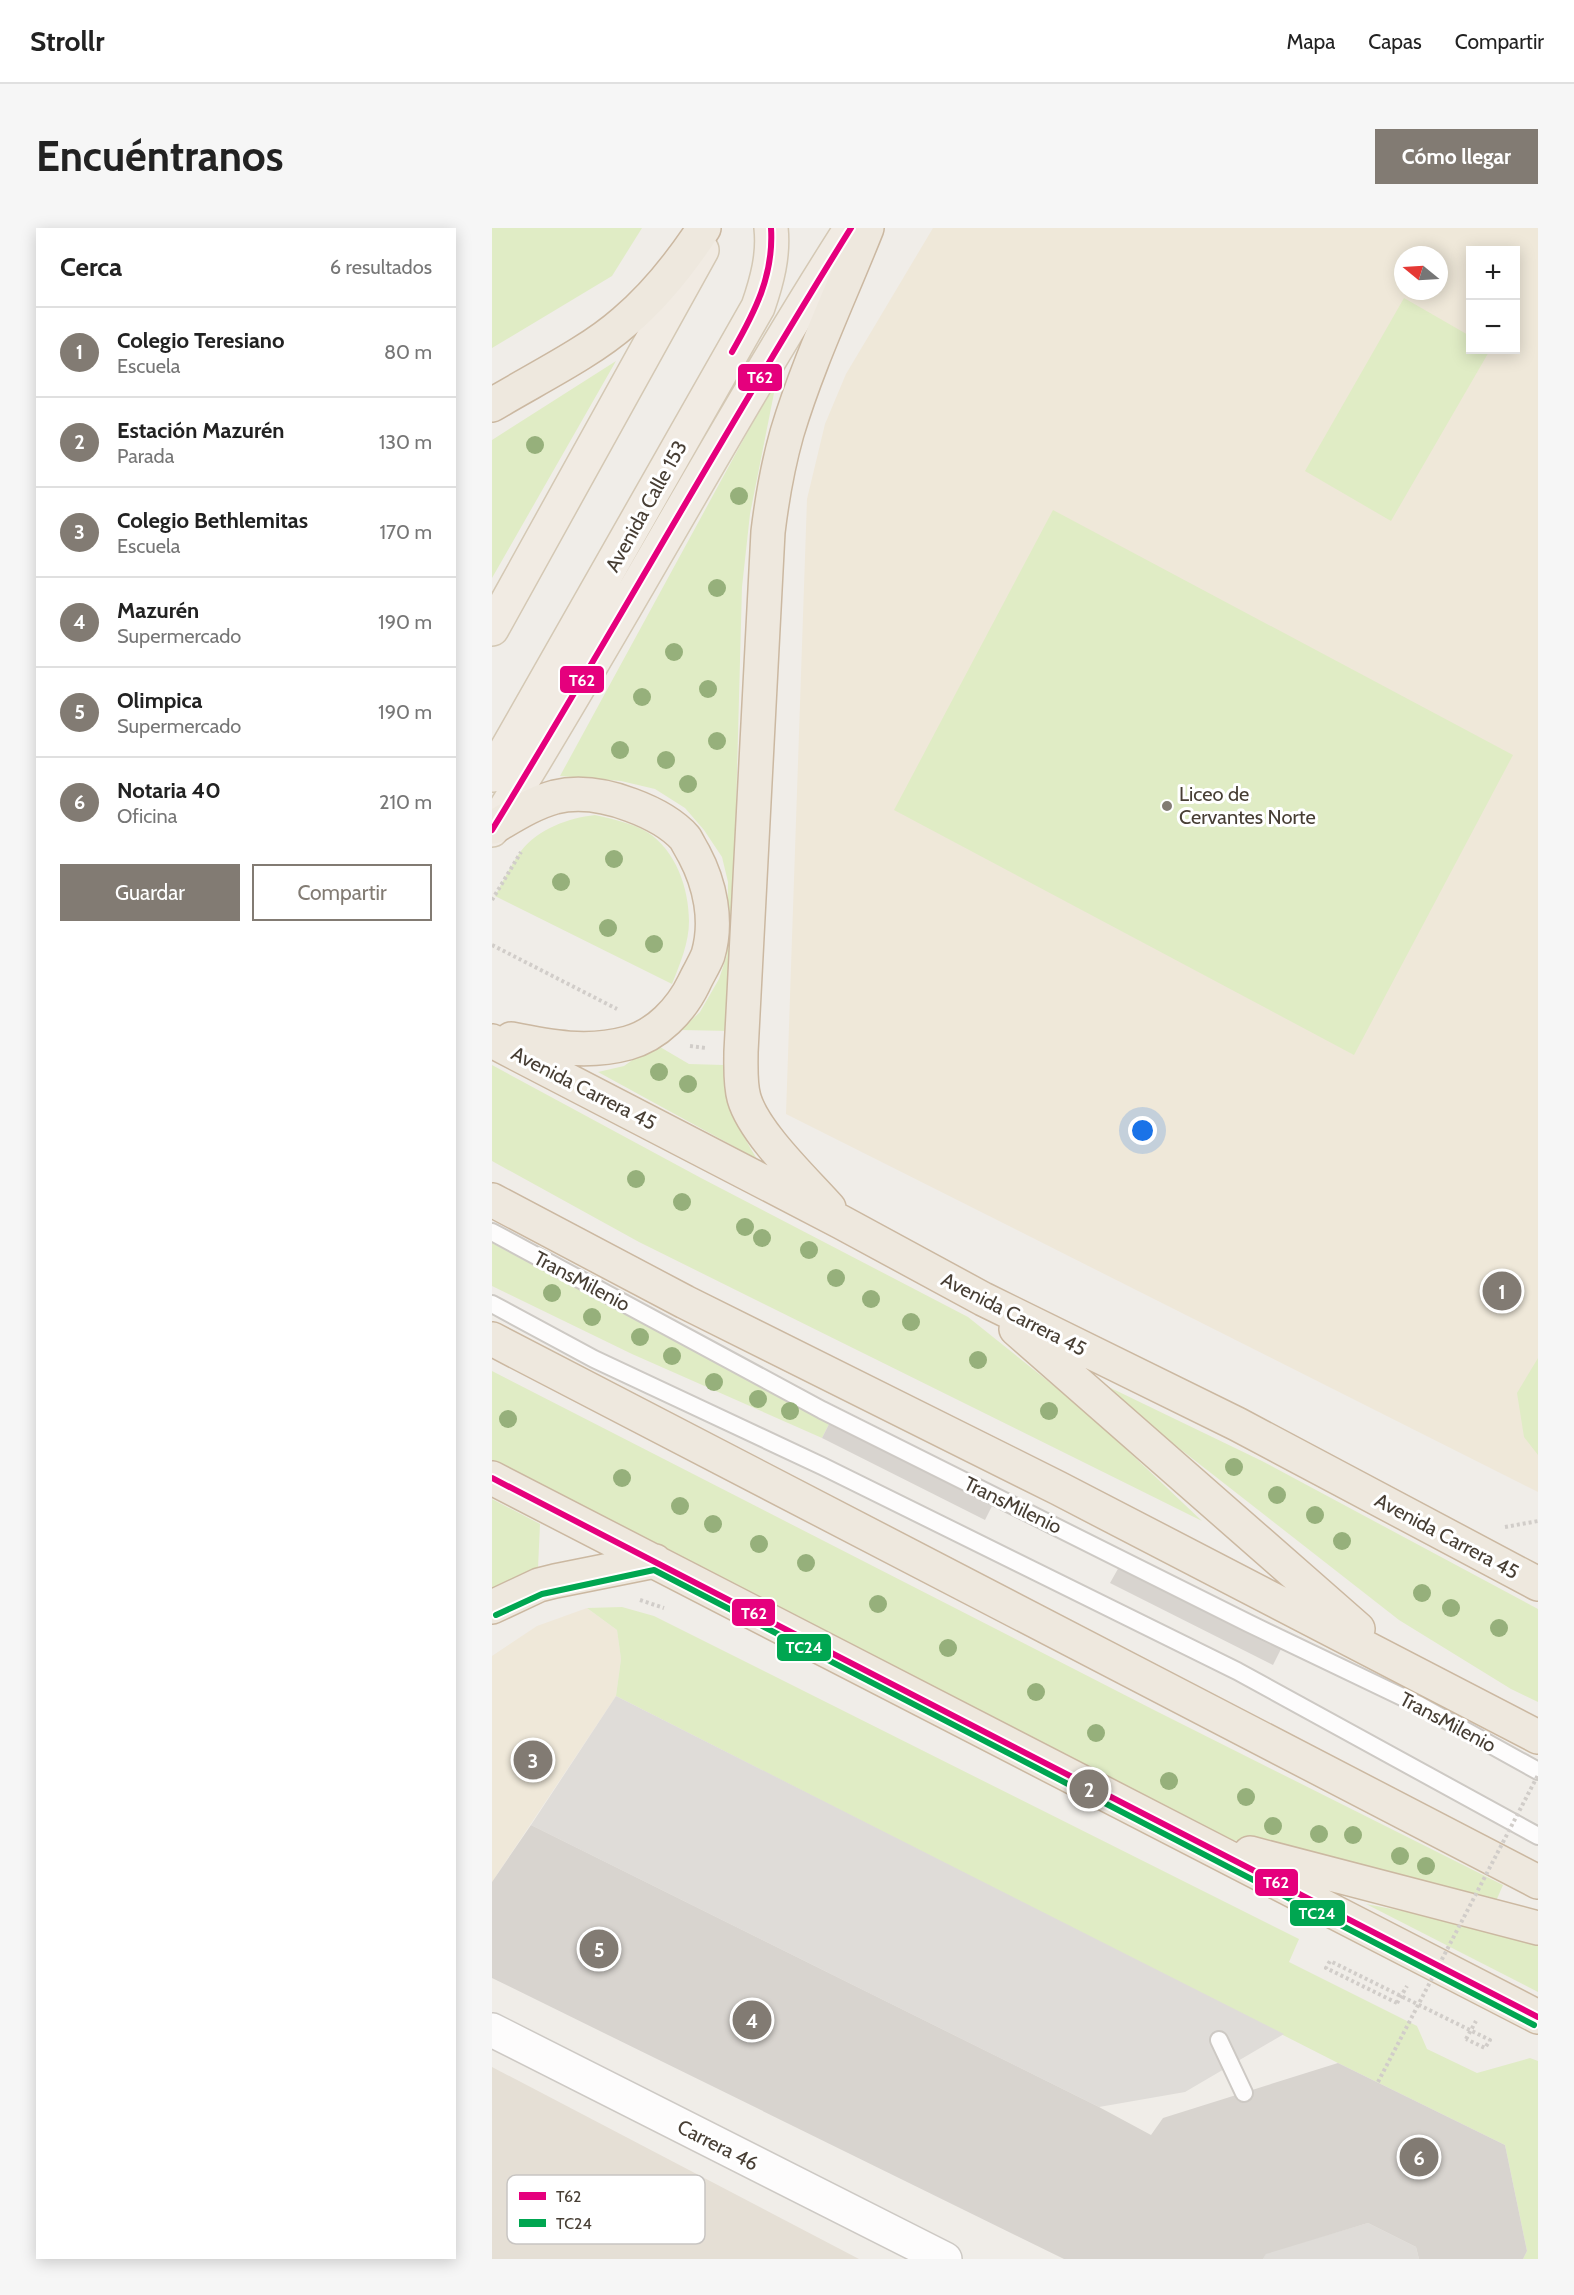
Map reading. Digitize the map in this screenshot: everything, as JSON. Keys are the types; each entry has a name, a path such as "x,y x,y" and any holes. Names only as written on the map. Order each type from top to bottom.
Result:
{"highway":[{"path":"492,405 600,341 623,324 670,276 704,228"},
{"path":"841,1222 760,1130 744,1097 741,1052 768,532 772,500 787,434 799,399 867,228"},
{"path":"492,1038 566,1050 602,1048 630,1043 672,1017 690,992 708,954 713,917 705,875 685,838 653,813 614,799 583,794 556,797 534,805 493,828"},
{"name":"Avenida Carrera 45","path":"492,1038 983,1299 1237,1424 1538,1584"},
{"path":"492,1200 686,1302 1058,1488 1538,1737"},
{"path":"983,1299 1398,1664"},
{"path":"492,1339 1538,1882"},
{"path":"492,1478 1538,2017"},
{"path":"492,1607 555,1581 655,1561"},
{"path":"1190,1838 1538,1928"}],"main road":[{"path":"492,629 714,228"},
{"name":"Avenida Calle 153","path":"492,775 758,307 771,258 771,228"},
{"name":"Avenida Calle 153","path":"493,828 535,762 752,386 851,228"}],"street":[{"name":"Carrera 46","path":"492,2030 945,2259"}],"lane":[{"name":"TransMilenio","path":"492,1232 822,1410 1248,1623 1419,1705 1538,1773"},
{"path":"492,1304 594,1359 822,1466 1237,1671 1538,1836"},
{"path":"1219,2040 1244,2093"}],"path":[{"path":"492,900 522,850 528,845"},
{"path":"492,945 621,1011"},
{"path":"632,1598 644,1600 672,1611"},
{"path":"1378,2082 1538,1773"},
{"path":"1397,2003 1326,1968 1330,1961 1490,2040 1485,2048 1466,2039"},
{"path":"1418,1988 1428,1992"}],"shaded area":[{"name":"Liceo de Cervantes Norte","path":"933,228 1538,228 1538,1492 786,1114 807,499 825,424 846,374"},
{"path":"587,1608 617,1630 621,1659 616,1696 492,1882 492,1656 537,1626"},
{"path":"616,1696 1284,2034 1185,2092 1099,2107 531,1825"},
{"path":"492,2067 698,2175 507,2175 507,2244 705,2244 705,2178 859,2259 492,2259"},
{"path":"1368,2223 1416,2247 1419,2259 1263,2259 1266,2253"}],"green space":[{"path":"492,228 642,228 612,276 492,348"},
{"path":"1403,300 1407,300 1466,334 1466,354 1488,354 1391,521 1305,471"},
{"path":"616,361 492,578 492,440"},
{"path":"777,378 750,514 742,587 730,1031 681,1030 700,1012 719,979 727,955 728,882 722,857 704,830 685,808 655,789 621,781 560,776"},
{"path":"1053,510 1513,755 1354,1055 894,810"},
{"path":"595,815 647,832 666,849 679,871 687,896 689,929 684,953 672,984 495,896 510,867 528,843 554,826"},
{"path":"655,1044 689,1064 724,1065 734,1114 757,1159 598,1072 624,1066"},
{"path":"492,1065 701,1178 968,1317 1089,1414 1202,1521 639,1242 492,1161"},
{"path":"492,1243 830,1422 822,1438 632,1354 492,1286"},
{"path":"1538,1358 1538,1455 1524,1437 1517,1393"},
{"path":"492,1371 1154,1710 1503,1885 1496,1901 1220,1837 492,1462"},
{"path":"1088,1377 1262,1461 1538,1609 1538,1702 1511,1689 1399,1620"},
{"path":"492,1499 540,1524 538,1568 492,1590"},
{"path":"622,1607 654,1616 1299,1939 1289,1962 1417,2026 1427,2049 1477,2073 1530,2058 1538,2061 1538,2259 1523,2259 1527,2251 1505,2145 1338,2063 616,1696 621,1659 617,1630 587,1608"},
{"path":"1366,1904 1538,1937 1538,1992"}],"building":[{"path":"830,1422 993,1504 985,1520 822,1438"},
{"path":"1119,1567 1281,1649 1273,1665 1110,1583"},
{"path":"531,1825 1151,2135 1163,2118 1338,2063 1505,2145 1527,2251 1523,2259 1419,2259 1416,2247 1368,2223 1266,2254 1263,2259 1064,2259 492,1978 492,1882"}],"transit line":[{"name":"T62","path":"732,352 761,293 769,262 771,228"},
{"name":"T62","path":"492,830 851,228"},
{"name":"T62","path":"492,1478 1538,2017"},
{"name":"TC24","path":"496,1615 542,1594 654,1570 1534,2025"}],"place":[{"name":"Liceo de Cervantes Norte","path":"1167,806"},
{"name":"Colegio Teresiano","path":"1502,1291"},
{"name":"Colegio Bethlemitas","path":"533,1760"},
{"name":"Estación Mazurén","path":"1089,1789"},
{"name":"Olimpica","path":"599,1949"},
{"name":"Mazurén","path":"752,2020"},
{"name":"Notaria 40","path":"1419,2157"}]}
